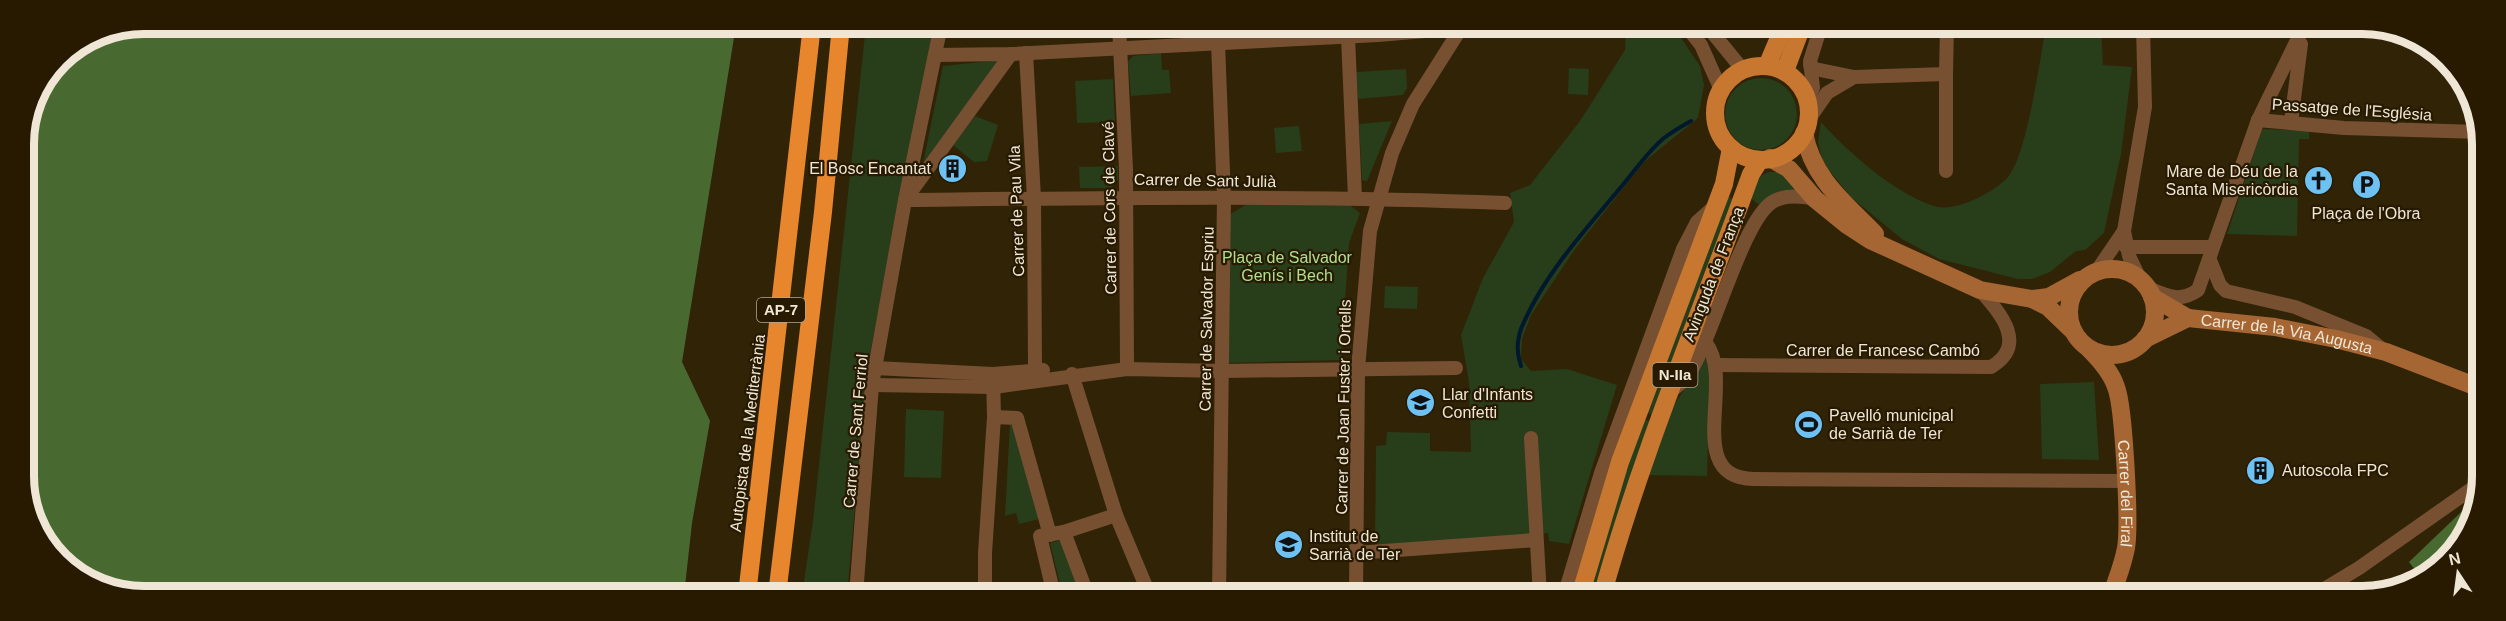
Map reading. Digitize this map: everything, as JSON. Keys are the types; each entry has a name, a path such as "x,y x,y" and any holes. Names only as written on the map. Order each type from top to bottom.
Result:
{"highway":[{"name":"Autopista de la Mediterrània","path":"748,586 792,220 811,34"},
{"name":"AP-7","path":"778,586 823,212 840,34"}],"main road":[{"path":"1767,66 1781,34"},
{"path":"1785,71 1799,34"},
{"path":"1767,66 1785,71 1808,97 1807,126 1790,151 1765,159 1745,156 1731,148 1721,136 1716,121 1716,105 1721,90 1730,78 1743,70 1767,66"},
{"name":"Avinguda de França","path":"1583,586 1620,462 1729,170 1731,148"},
{"name":"Avinguda de França","path":"1605,586 1626,512 1668,394 1751,174 1765,159"}],"street":[{"name":"Carrer de Sant Ferriol","path":"857,586 872,385 905,200 940,34"},
{"name":"Carrer de Cors de Clavé","path":"1120,34 1126,196 1127,369"},
{"path":"936,55 1011,54 1348,37 1360,34"},
{"name":"Carrer de Joan Fuster i Ortells","path":"1356,586 1358,369 1362,294 1370,231 1377,198 1413,105 1457,34"},
{"path":"1692,34 1701,45 1721,90"},
{"path":"1714,34 1743,70"},
{"path":"1808,97 1813,88 1810,65 1819,34"},
{"path":"1946,171 1947,34"},
{"path":"2117,387 2155,317 2147,288 2126,247 2124,231 2145,107 2143,34"},
{"path":"1765,159 1789,169 1815,199 1870,240 1887,246 1925,267 1980,290 2032,299 2049,297 2090,275 2116,268 2147,288 2177,299 2188,297 2198,290 2258,120 2301,34"},
{"path":"2291,122 2302,34"},
{"path":"1348,37 1354,198"},
{"name":"Carrer de Salvador Espriu","path":"1218,43 1224,197 1219,586"},
{"name":"Carrer de Pau Vila","path":"1026,53 1034,198 1035,368"},
{"name":"Carrer de Sant Ferriol","path":"905,200 1011,54"},
{"path":"1810,65 1815,69 1854,77 1946,74"},
{"path":"1854,77 1827,93 1807,126 1815,168 1836,195 1887,246"},
{"name":"Passatge de l'Església","path":"2258,120 2344,128 2471,132"},
{"name":"Carrer de Sant Julià","path":"905,200 1126,196 1377,198 1505,202"},
{"path":"1668,394 1688,376 1706,343 1737,262 1761,213 1774,201 1799,196 1815,199"},
{"name":"Avinguda de França","path":"1567,586 1601,473 1683,249 1697,222 1717,204"},
{"path":"1735,216 1737,262"},
{"path":"2072,330 2068,305 2072,292 2090,275 2124,231"},
{"path":"2126,247 2211,253"},
{"name":"Carrer de la Via Augusta","path":"2211,253 2220,285 2226,291 2295,307 2366,336 2386,352"},
{"name":"Carrer de la Via Augusta","path":"2147,288 2188,318"},
{"name":"Carrer de Francesc Cambó","path":"1717,365 1991,367 2000,362 2006,352 2009,342 2008,330 2004,320 1980,290"},
{"path":"2032,299 2048,307 2089,349 2114,355 2141,343"},
{"name":"Carrer de la Via Augusta","path":"2141,343 2163,328 2188,318 2303,332 2386,352 2472,385"},
{"path":"1706,343 1717,365 1714,426 1716,452 1719,462 1732,476 1762,479 2125,481"},
{"name":"Carrer del Firal","path":"2089,349 2103,364 2117,387 2125,481 2126,546 2114,586"},
{"path":"875,368 994,381 1035,368 1072,374"},
{"path":"872,385 994,381 1127,369 1221,371 1456,368"},
{"path":"1072,374 1116,515 1146,586"},
{"path":"985,586 994,381"},
{"path":"994,417 1017,418 1057,534 1083,586"},
{"path":"1531,438 1539,586"},
{"path":"2329,586 2359,568 2471,489"},
{"path":"1052,586 1040,536 1057,534 1116,515"},
{"path":"1356,553 1536,540"}],"green space":[{"path":"735,34 682,362 710,421 692,523 685,586 130,586 109,581 84,568 67,554 49,531 40,512 34,476 35,138 38,116 53,84 67,67 90,49 109,40 130,35"},
{"path":"865,34 932,34 868,365 848,586 803,586 813,521"},
{"path":"1626,34 1678,34 1700,66 1704,85 1698,118 1644,162 1575,249 1531,315 1522,339 1521,359 1531,371 1567,369 1617,385 1569,544 1549,541 1548,533 1375,545 1376,446 1386,445 1387,432 1430,433 1430,451 1471,452 1469,382 1461,335 1483,278 1514,222 1510,193 1530,185 1580,121 1625,50"},
{"path":"2045,34 2101,34 2103,65 2132,67 2121,154 2104,233 2085,250 2076,251 2050,272 2032,279 2018,279 1939,259 1902,239 1852,198 1828,169 1821,156 1818,142 1821,122 1873,171 1903,192 1934,206 1953,207 1984,195 2008,177 2021,148 2032,105"},
{"path":"1161,53 1162,70 1169,70 1171,93 1131,96 1128,62 1133,56"},
{"path":"1000,60 922,168 943,66"},
{"path":"1569,68 1589,69 1588,95 1568,94"},
{"path":"1406,69 1407,88 1403,95 1358,99 1356,72"},
{"path":"1768,78 1787,88 1795,100 1797,114 1795,128 1787,140 1775,148 1754,150 1735,140 1727,128 1725,107 1735,88 1747,80"},
{"path":"1113,79 1115,122 1077,123 1075,81"},
{"path":"975,116 998,125 987,161 974,162 953,145"},
{"path":"1392,121 1367,181 1362,180 1359,124"},
{"path":"1299,126 1302,151 1276,153 1274,128"},
{"path":"2262,129 2309,131 2309,139 2299,139 2297,236 2227,234"},
{"path":"1118,166 1118,180 1111,188 1080,188 1079,167"},
{"path":"1769,172 1779,172 1802,192 1761,206 1750,198 1758,177"},
{"path":"1727,196 1734,199 1652,415 1646,412"},
{"name":"Plaça de Salvador Genís i Bech","path":"1343,200 1360,213 1349,243 1341,360 1225,363 1229,215 1247,204"},
{"path":"1385,286 1418,287 1417,309 1384,308"},
{"path":"1707,356 1710,377 1707,476 1647,475 1674,405"},
{"path":"2094,382 2099,460 2042,459 2040,384"},
{"path":"906,409 944,411 941,478 904,477"},
{"path":"1642,418 1650,421 1598,586 1590,586"},
{"path":"1010,423 1013,423 1039,519 1019,524 1016,513 1005,516"},
{"path":"2468,506 2457,531 2448,543 2429,543"},
{"path":"1062,540 1079,586 1061,586 1050,543"},
{"path":"2428,544 2428,564 2416,571 2409,562"}],"waterway":[{"path":"1521,366 1518,344 1522,327 1555,268 1652,149 1667,136 1691,121"}],"place":[{"name":"El Bosc Encantat","path":"952,168"},
{"name":"Mare de Déu de la Santa Misericòrdia","path":"2319,180"},
{"name":"Plaça de l'Obra","path":"2366,185"},
{"name":"Llar d'Infants Confetti","path":"1421,403"},
{"name":"Pavelló municipal de Sarrià de Ter","path":"1808,424"},
{"name":"Autoscola FPC","path":"2261,470"},
{"name":"Institut de Sarrià de Ter","path":"1288,545"}]}
